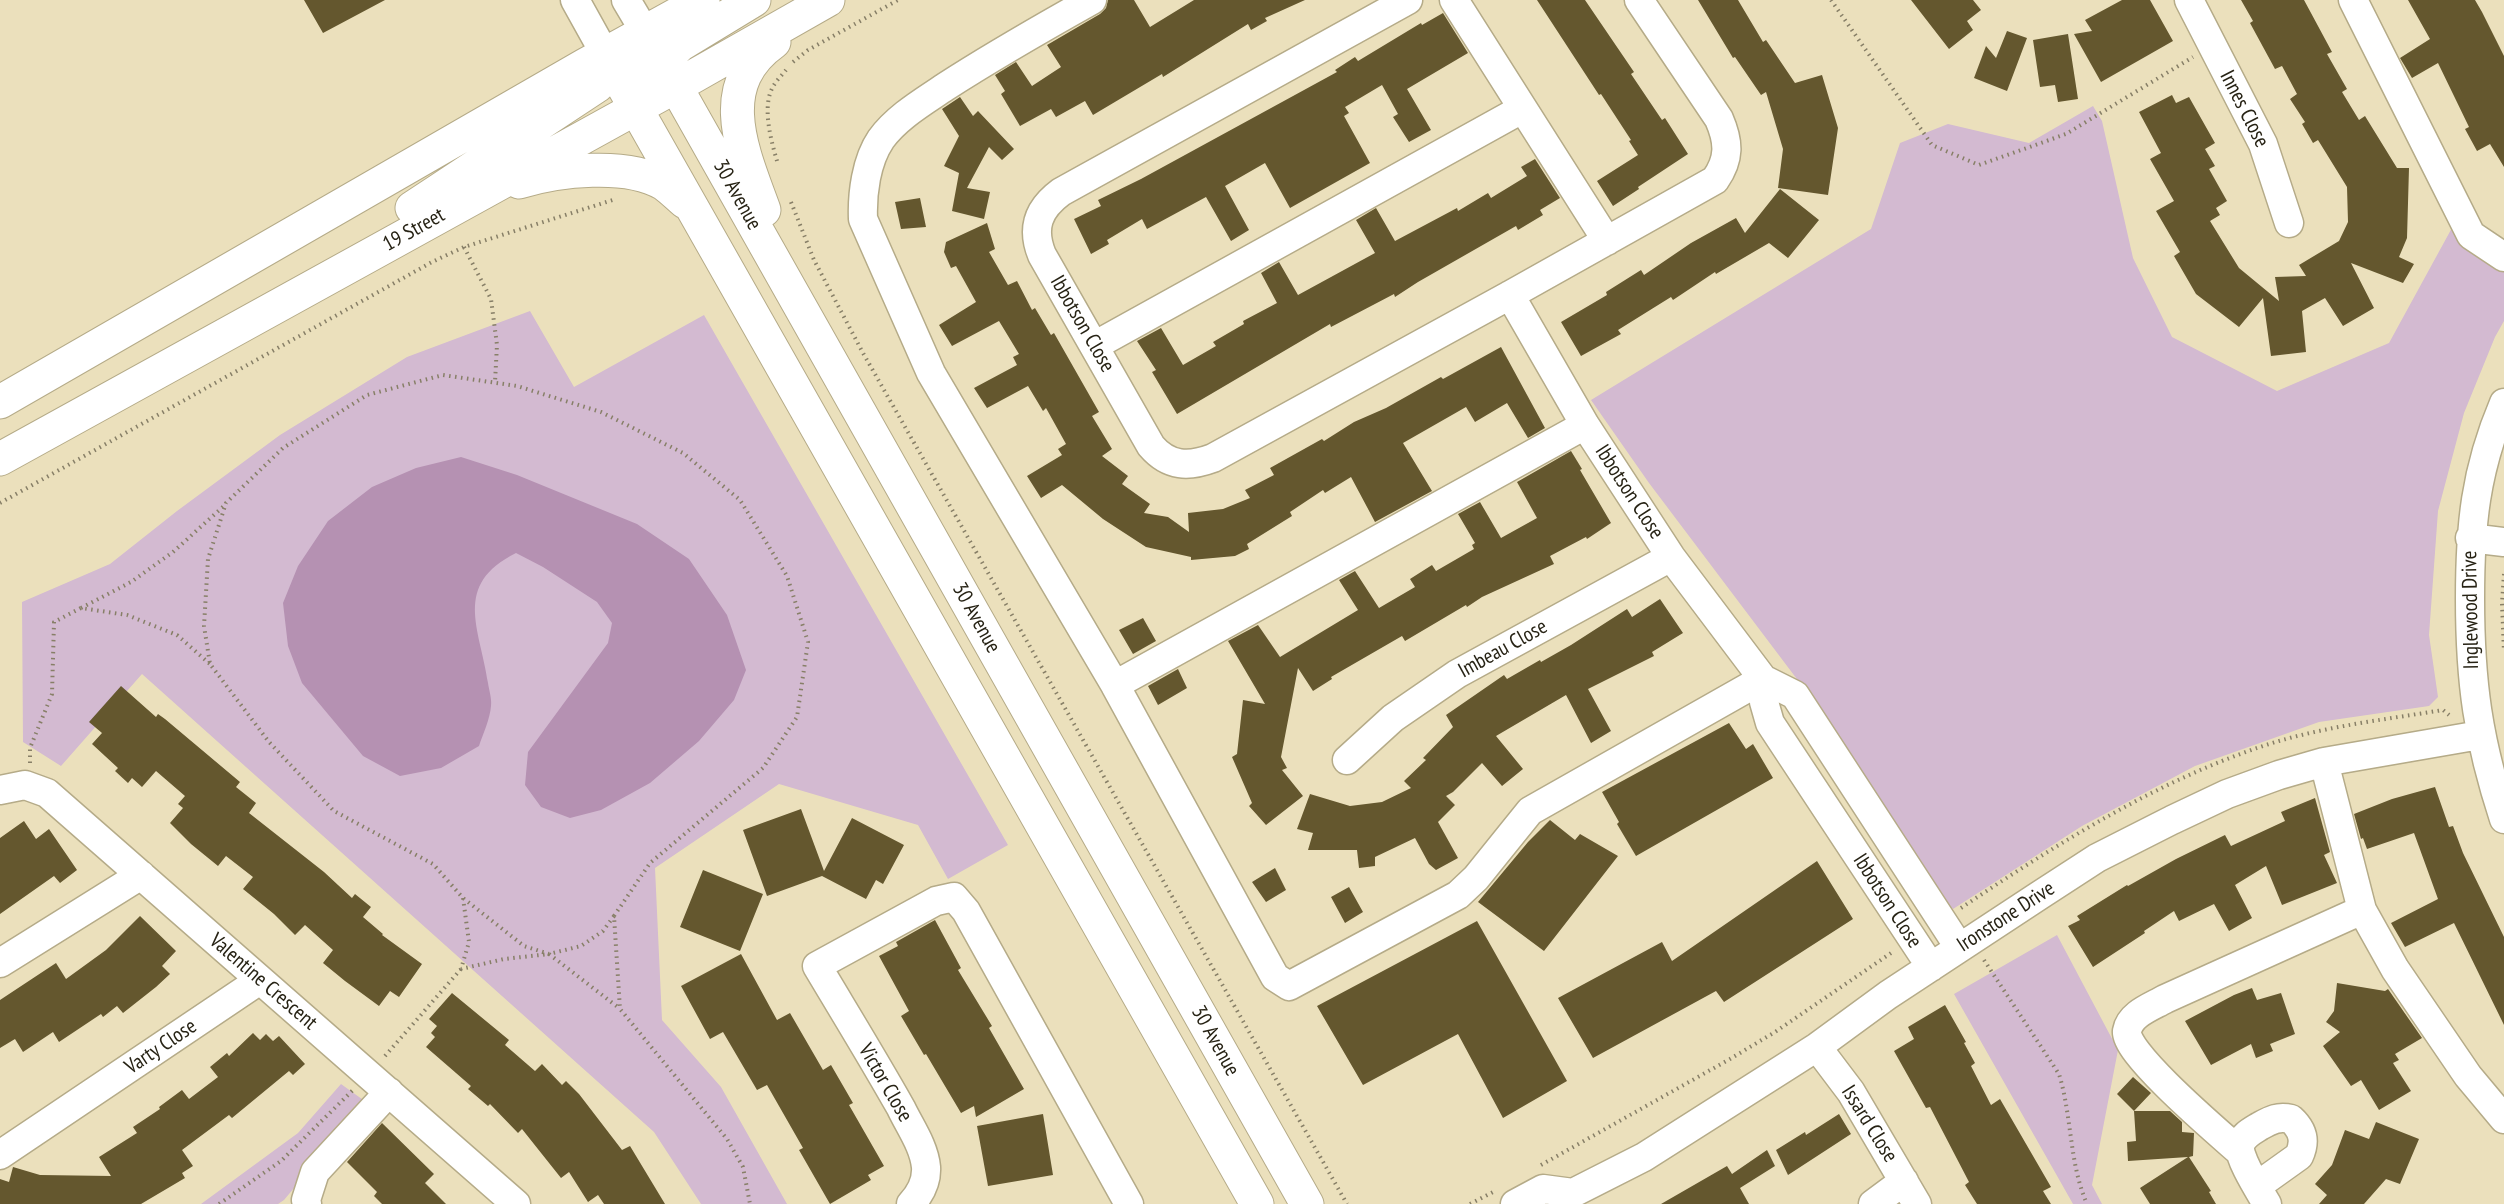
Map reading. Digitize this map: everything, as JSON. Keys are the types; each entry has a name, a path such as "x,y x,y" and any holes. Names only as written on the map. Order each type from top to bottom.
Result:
{"main road":[{"path":"0,402 609,63 645,32 703,0"},
{"path":"669,74 680,45 754,0"},
{"name":"19 Street","path":"0,459 634,107 669,74 828,0"},
{"path":"799,304 743,154 737,111 741,80 757,54 835,0"},
{"name":"30 Avenue","path":"645,32 1307,1204"},
{"path":"200,348 597,86 609,63"},
{"name":"30 Avenue","path":"609,63 1257,1204"},
{"path":"477,195 542,175 622,170 662,183 690,205"}],"street":[{"path":"575,0 609,63"},
{"path":"626,0 645,32"},
{"path":"1092,0 999,52 911,110 882,138 872,155 862,201 863,219 931,373 1115,685 1275,977 1289,986 1458,895 1476,879 1530,811 1763,679"},
{"name":"Ibbotson Close","path":"1408,0 1061,192 1042,211 1038,221 1037,242 1151,446 1160,456 1171,462 1198,463 1213,458 1714,180 1721,171 1728,150 1719,119 1639,0"},
{"path":"1454,0 1606,241"},
{"name":"Innes Close","path":"2188,0 2263,144 2289,223"},
{"path":"2353,0 2471,235 2504,257"},
{"path":"1094,346 1522,109"},
{"name":"Ibbotson Close","path":"1510,295 1585,425 1671,557 1763,679 1795,695 1970,951"},
{"name":"Inglewood Drive","path":"2504,403 2492,430 2474,505 2470,538 2470,658 2480,735 2504,819"},
{"path":"1115,685 1585,425"},
{"path":"2470,538 2504,542"},
{"name":"Imbeau Close","path":"1347,760 1393,718 1457,674 1671,557"},
{"name":"Ibbotson Close","path":"1763,679 1764,702 1770,723 1931,967"},
{"name":"Ironstone Drive","path":"1508,1196 1543,1189 1571,1199 1644,1157 1817,1047 1931,967 1970,951 2118,847 2227,794 2324,762 2480,735"},
{"path":"2324,762 2362,910 2395,969 2428,1018 2468,1076 2504,1119"},
{"name":"Valentine Crescent","path":"12,788 47,793 516,1204"},
{"path":"0,963 141,875"},
{"name":"Victor Close","path":"911,1204 926,1182 926,1165 920,1145 887,1084 817,966 936,901 954,897 966,911 1129,1204"},
{"path":"2239,1151 2244,1137 2272,1119 2281,1117 2291,1119 2302,1133 2303,1149 2299,1156 2262,1195 2239,1151 2139,1057 2127,1036 2127,1028 2136,1015 2165,999 2362,910"},
{"name":"Varty Close","path":"0,1155 260,980"},
{"name":"Issard Close","path":"1817,1047 1851,1092 1911,1193"},
{"path":"307,1204 306,1200 315,1172 389,1092"},
{"path":"1873,1204 1911,1193"}],"path":[{"path":"779,168 771,139 769,104 773,86 790,65 808,50 898,0"},
{"path":"1831,0 1932,145 1979,165 2066,134 2212,46"},
{"path":"0,503 432,262 464,247 620,198 622,170"},
{"path":"789,196 814,260 863,353 1347,1204"},
{"path":"464,247 491,299 497,345 495,382"},
{"path":"12,788 31,759 30,748 52,694 54,622 131,582 173,552 283,448 367,395 443,375 517,386 601,412 683,453 740,500 787,576 808,642 797,717 763,768 650,863 603,931 581,946 549,954 504,959 461,969"},
{"path":"210,664 204,626 208,559 226,504"},
{"path":"2504,574 2504,652"},
{"path":"81,608 128,615 177,635 210,664 269,742 334,811 433,864 463,898 524,946 549,954 620,1009 714,1121 732,1146 743,1167 750,1204"},
{"path":"381,1060 461,969 469,942 463,898"},
{"path":"614,916 620,1009"},
{"path":"1531,1170 1730,1059 1897,949 1901,949"},
{"path":"1970,951 2059,1074 2064,1090 2079,1182 2087,1204"},
{"path":"219,1204 281,1161 356,1088"},
{"path":"1470,1204 1508,1196"}],"shaded area":[{"path":"2093,106 2102,121 2133,258 2172,337 2277,391 2389,343 2453,226 2466,245 2504,271 2504,321 2495,337 2464,413 2438,511 2429,635 2438,697 2429,706 2319,722 2195,766 2082,826 1953,909 1943,898 1821,711 1649,483 1591,400 1871,229 1900,143 1948,124 2029,143"},
{"path":"530,311 574,387 704,315 1008,845 948,879 918,825 779,784 655,868 662,1020 721,1087 787,1204 701,1204 654,1132 142,674 61,766 23,742 22,602 110,564 280,435 407,357"},
{"path":"461,457 517,475 637,524 689,559 727,615 746,670 734,700 699,741 650,783 601,810 570,818 541,807 525,785 528,752 608,643 612,623 597,602 543,567 516,553 496,566 484,579 477,594 476,626 491,703 488,721 479,746 441,768 400,776 363,756 302,683 288,646 283,603 298,566 328,521 372,487 416,468"},
{"path":"2057,935 2118,1050 2092,1185 2102,1204 2073,1204 1954,994"},
{"path":"341,1084 366,1102 284,1200 278,1204 201,1204 298,1133"}],"building":[{"path":"304,0 385,0 323,33"},
{"path":"1108,0 1134,0 1150,27 1194,0 1305,0 1265,18 1267,21 1251,30 1248,24 1163,77 1162,74 1093,115 1085,101 1056,117 1051,109 1020,126 1001,94 1005,91 995,75 1016,62 1032,86 1061,67 1047,45 1100,14 1106,8"},
{"path":"1537,0 1585,0 1634,72 1631,74 1662,120 1665,118 1688,154 1613,206 1597,181 1638,155 1629,141 1631,140"},
{"path":"1698,0 1738,0 1763,42 1766,40 1795,83 1822,75 1838,128 1828,195 1778,188 1783,149 1766,92 1761,95 1735,57 1733,58"},
{"path":"1911,0 1973,0 1981,10 1967,21 1973,30 1949,49"},
{"path":"2122,0 2150,0 2173,41 2101,82 2074,34 2092,31 2085,20"},
{"path":"2241,0 2304,0 2332,52 2327,54 2347,89 2342,92 2359,120 2365,116 2397,168 2409,168 2407,238 2399,257 2414,264 2403,283 2351,263 2374,308 2343,326 2325,298 2302,311 2306,352 2271,356 2263,298 2239,327 2196,294 2174,256 2180,252 2156,211 2174,201 2150,159 2161,153 2139,112 2172,95 2176,103 2189,97 2215,143 2205,149 2215,166 2209,169 2227,201 2216,208 2220,215 2210,221 2239,268 2279,301 2275,277 2306,276 2299,265 2339,241 2348,222 2347,187 2318,140 2313,143 2302,124 2305,122 2290,99 2297,94 2282,66 2275,69 2250,23 2253,21"},
{"path":"2408,0 2475,0 2482,12 2504,56 2504,167 2490,144 2477,151 2465,129 2469,127 2438,63 2412,78 2400,58 2430,39"},
{"path":"1443,13 1468,53 1407,89 1431,130 1409,142 1393,117 1398,114 1382,85 1345,107 1349,113 1344,116 1370,163 1290,208 1265,163 1225,186 1249,230 1231,241 1206,197 1147,229 1142,219 1107,240 1109,244 1091,254 1074,219 1101,206 1098,200 1337,72 1335,70 1355,57 1358,61 1421,23 1422,25"},
{"path":"2007,31 2027,38 2007,91 1974,78 1986,46 1996,58"},
{"path":"2068,34 2078,99 2058,102 2055,85 2040,87 2033,40"},
{"path":"960,97 973,116 978,111 1014,149 1002,160 989,147 967,188 990,192 984,219 952,211 959,173 944,166 959,136 942,109"},
{"path":"1535,159 1560,198 1540,210 1543,215 1518,230 1516,226 1395,297 1394,294 1331,327 1330,324 1177,414 1152,372 1156,370 1137,341 1161,328 1183,365 1216,346 1213,342 1244,324 1243,321 1277,303 1261,273 1279,262 1298,295 1375,253 1356,220 1376,208 1395,241 1457,208 1458,211 1488,193 1491,198 1527,176 1521,167"},
{"path":"1780,189 1819,220 1788,258 1769,243 1716,274 1715,272 1673,300 1671,297 1618,330 1621,334 1581,356 1561,322 1607,295 1606,292 1641,270 1644,275 1691,243 1736,218 1745,233"},
{"path":"920,198 926,227 901,229 895,202"},
{"path":"987,223 995,249 989,252 1008,285 1017,281 1032,310 1035,308 1051,335 1054,333 1099,412 1092,416 1112,449 1102,456 1128,476 1122,484 1150,504 1144,513 1168,517 1189,532 1188,513 1223,509 1250,498 1245,490 1274,475 1270,468 1501,347 1545,428 1528,438 1507,403 1475,422 1466,407 1403,443 1432,491 1375,522 1351,477 1325,493 1323,490 1290,512 1292,516 1247,544 1249,549 1235,556 1191,560 1191,557 1146,547 1103,519 1062,485 1041,498 1027,476 1062,455 1058,449 1066,444 1046,408 1043,411 1028,386 987,408 974,388 1017,365 1013,357 1019,354 999,321 952,346 939,325 976,302 956,266 951,268 944,252 946,242"},
{"path":"1571,451 1611,523 1587,539 1586,537 1550,556 1554,564 1482,597 1467,607 1466,605 1405,641 1402,636 1331,677 1332,679 1313,691 1298,668 1281,757 1287,768 1282,770 1303,796 1266,825 1249,806 1252,803 1232,757 1237,754 1243,700 1265,704 1228,641 1258,625 1280,657 1358,610 1339,580 1355,571 1379,608 1415,587 1410,579 1432,565 1436,571 1474,549 1472,545 1475,543 1458,514 1480,502 1501,538 1537,518 1517,482"},
{"path":"1660,599 1683,633 1652,652 1654,656 1588,689 1611,731 1591,743 1566,695 1496,736 1523,769 1502,786 1482,763 1446,796 1455,805 1438,822 1458,858 1436,870 1429,864 1415,838 1375,857 1375,866 1359,868 1357,850 1308,850 1313,833 1297,829 1310,794 1350,806 1382,802 1411,788 1404,781 1426,760 1423,758 1453,727 1446,715 1504,675 1507,679 1540,660 1541,662 1627,609 1632,617"},
{"path":"1143,618 1156,641 1133,654 1119,630"},
{"path":"1178,669 1187,688 1158,705 1148,686"},
{"path":"121,686 156,717 158,714 165,719 240,782 236,787 256,803 249,813 324,872 352,898 355,894 371,907 363,917 382,935 422,964 399,997 390,991 379,1006 345,981 323,963 333,950 305,925 295,935 274,914 243,889 253,877 226,856 218,866 191,844 170,823 183,808 178,804 185,796 156,771 142,787 132,778 128,783 115,771 118,768 92,744 102,733 89,722"},
{"path":"1729,723 1746,749 1753,744 1773,778 1636,856 1602,792"},
{"path":"2435,787 2449,827 2453,826 2463,853 2504,937 2504,1025 2454,923 2405,947 2391,923 2438,899 2414,833 2367,849 2363,838 2361,839 2354,814 2392,799"},
{"path":"2315,798 2330,852 2324,855 2337,883 2282,905 2266,866 2235,885 2252,918 2229,931 2214,904 2179,921 2174,911 2093,967 2068,926 2080,920 2077,916 2127,885 2225,835 2231,846 2285,821 2281,812"},
{"path":"801,809 824,871 852,818 904,845 883,884 876,880 866,899 822,876 767,896 743,830"},
{"path":"1550,820 1575,840 1580,834 1618,856 1544,951 1478,902 1528,842"},
{"path":"24,821 36,839 49,829 77,870 60,883 54,876 0,914 0,838"},
{"path":"1817,861 1853,919 1724,1002 1716,991 1593,1058 1558,998 1662,942 1672,961"},
{"path":"1275,868 1286,890 1266,902 1252,882"},
{"path":"703,870 763,894 740,951 680,927"},
{"path":"1349,887 1363,912 1345,923 1331,897"},
{"path":"140,916 176,951 162,966 170,974 123,1013 117,1006 103,1017 101,1014 59,1042 53,1032 23,1052 15,1039 0,1048 0,1000 56,963 66,979 106,950"},
{"path":"935,920 961,968 958,970 992,1026 989,1028 1024,1089 976,1117 974,1106 961,1113 926,1054 924,1055 901,1016 909,1011 879,956 898,946 896,942"},
{"path":"1477,921 1567,1081 1503,1118 1458,1034 1363,1085 1317,1006"},
{"path":"741,954 777,1020 790,1013 823,1070 831,1065 853,1103 849,1105 884,1166 868,1175 871,1180 830,1204 799,1150 803,1148 767,1085 757,1090 723,1032 710,1039 681,986"},
{"path":"2337,983 2385,991 2388,989 2422,1038 2395,1054 2399,1060 2393,1063 2411,1091 2379,1110 2361,1080 2351,1086 2323,1046 2340,1032 2326,1022 2334,1011"},
{"path":"2252,988 2257,1000 2281,993 2295,1034 2270,1044 2273,1051 2256,1058 2251,1044 2211,1065 2185,1021"},
{"path":"452,993 509,1040 505,1045 535,1071 542,1064 562,1085 566,1081 579,1094 622,1150 630,1146 665,1204 604,1204 598,1195 588,1202 569,1172 561,1178 522,1129 518,1133 490,1104 488,1106 468,1089 471,1086 426,1047 435,1037 431,1033 437,1026 429,1019"},
{"path":"1945,1005 1966,1042 1964,1043 1975,1063 1971,1066 1991,1105 2000,1099 2051,1187 2043,1191 2051,1204 1977,1204 1965,1185 1969,1182 1930,1107 1926,1108 1894,1051 1914,1039 1908,1027"},
{"path":"253,1033 260,1040 266,1034 273,1041 279,1036 305,1064 293,1075 289,1071 232,1118 229,1115 182,1150 193,1166 182,1173 185,1178 141,1204 0,1204 0,1179 9,1182 13,1167 40,1175 111,1176 99,1157 137,1133 133,1127 160,1109 159,1107 182,1090 189,1099 218,1077 210,1067 227,1053 229,1056"},
{"path":"2133,1077 2151,1093 2134,1111 2117,1094"},
{"path":"2134,1111 2170,1111 2182,1122 2182,1132 2194,1133 2193,1156 2189,1157 2211,1191 2209,1192 2216,1204 2150,1204 2140,1188 2188,1157 2128,1161 2127,1142 2136,1141"},
{"path":"1043,1114 1053,1175 988,1186 977,1126"},
{"path":"1839,1114 1851,1134 1788,1175 1776,1150 1805,1132 1806,1135"},
{"path":"2376,1122 2419,1139 2400,1184 2386,1179 2364,1204 2319,1204 2327,1195 2315,1184 2332,1165 2345,1130 2369,1139"},
{"path":"382,1123 434,1174 425,1183 446,1204 382,1204 374,1196 377,1192 347,1162"},
{"path":"1767,1150 1775,1166 1740,1188 1749,1204 1661,1204 1727,1166 1732,1174"}]}
